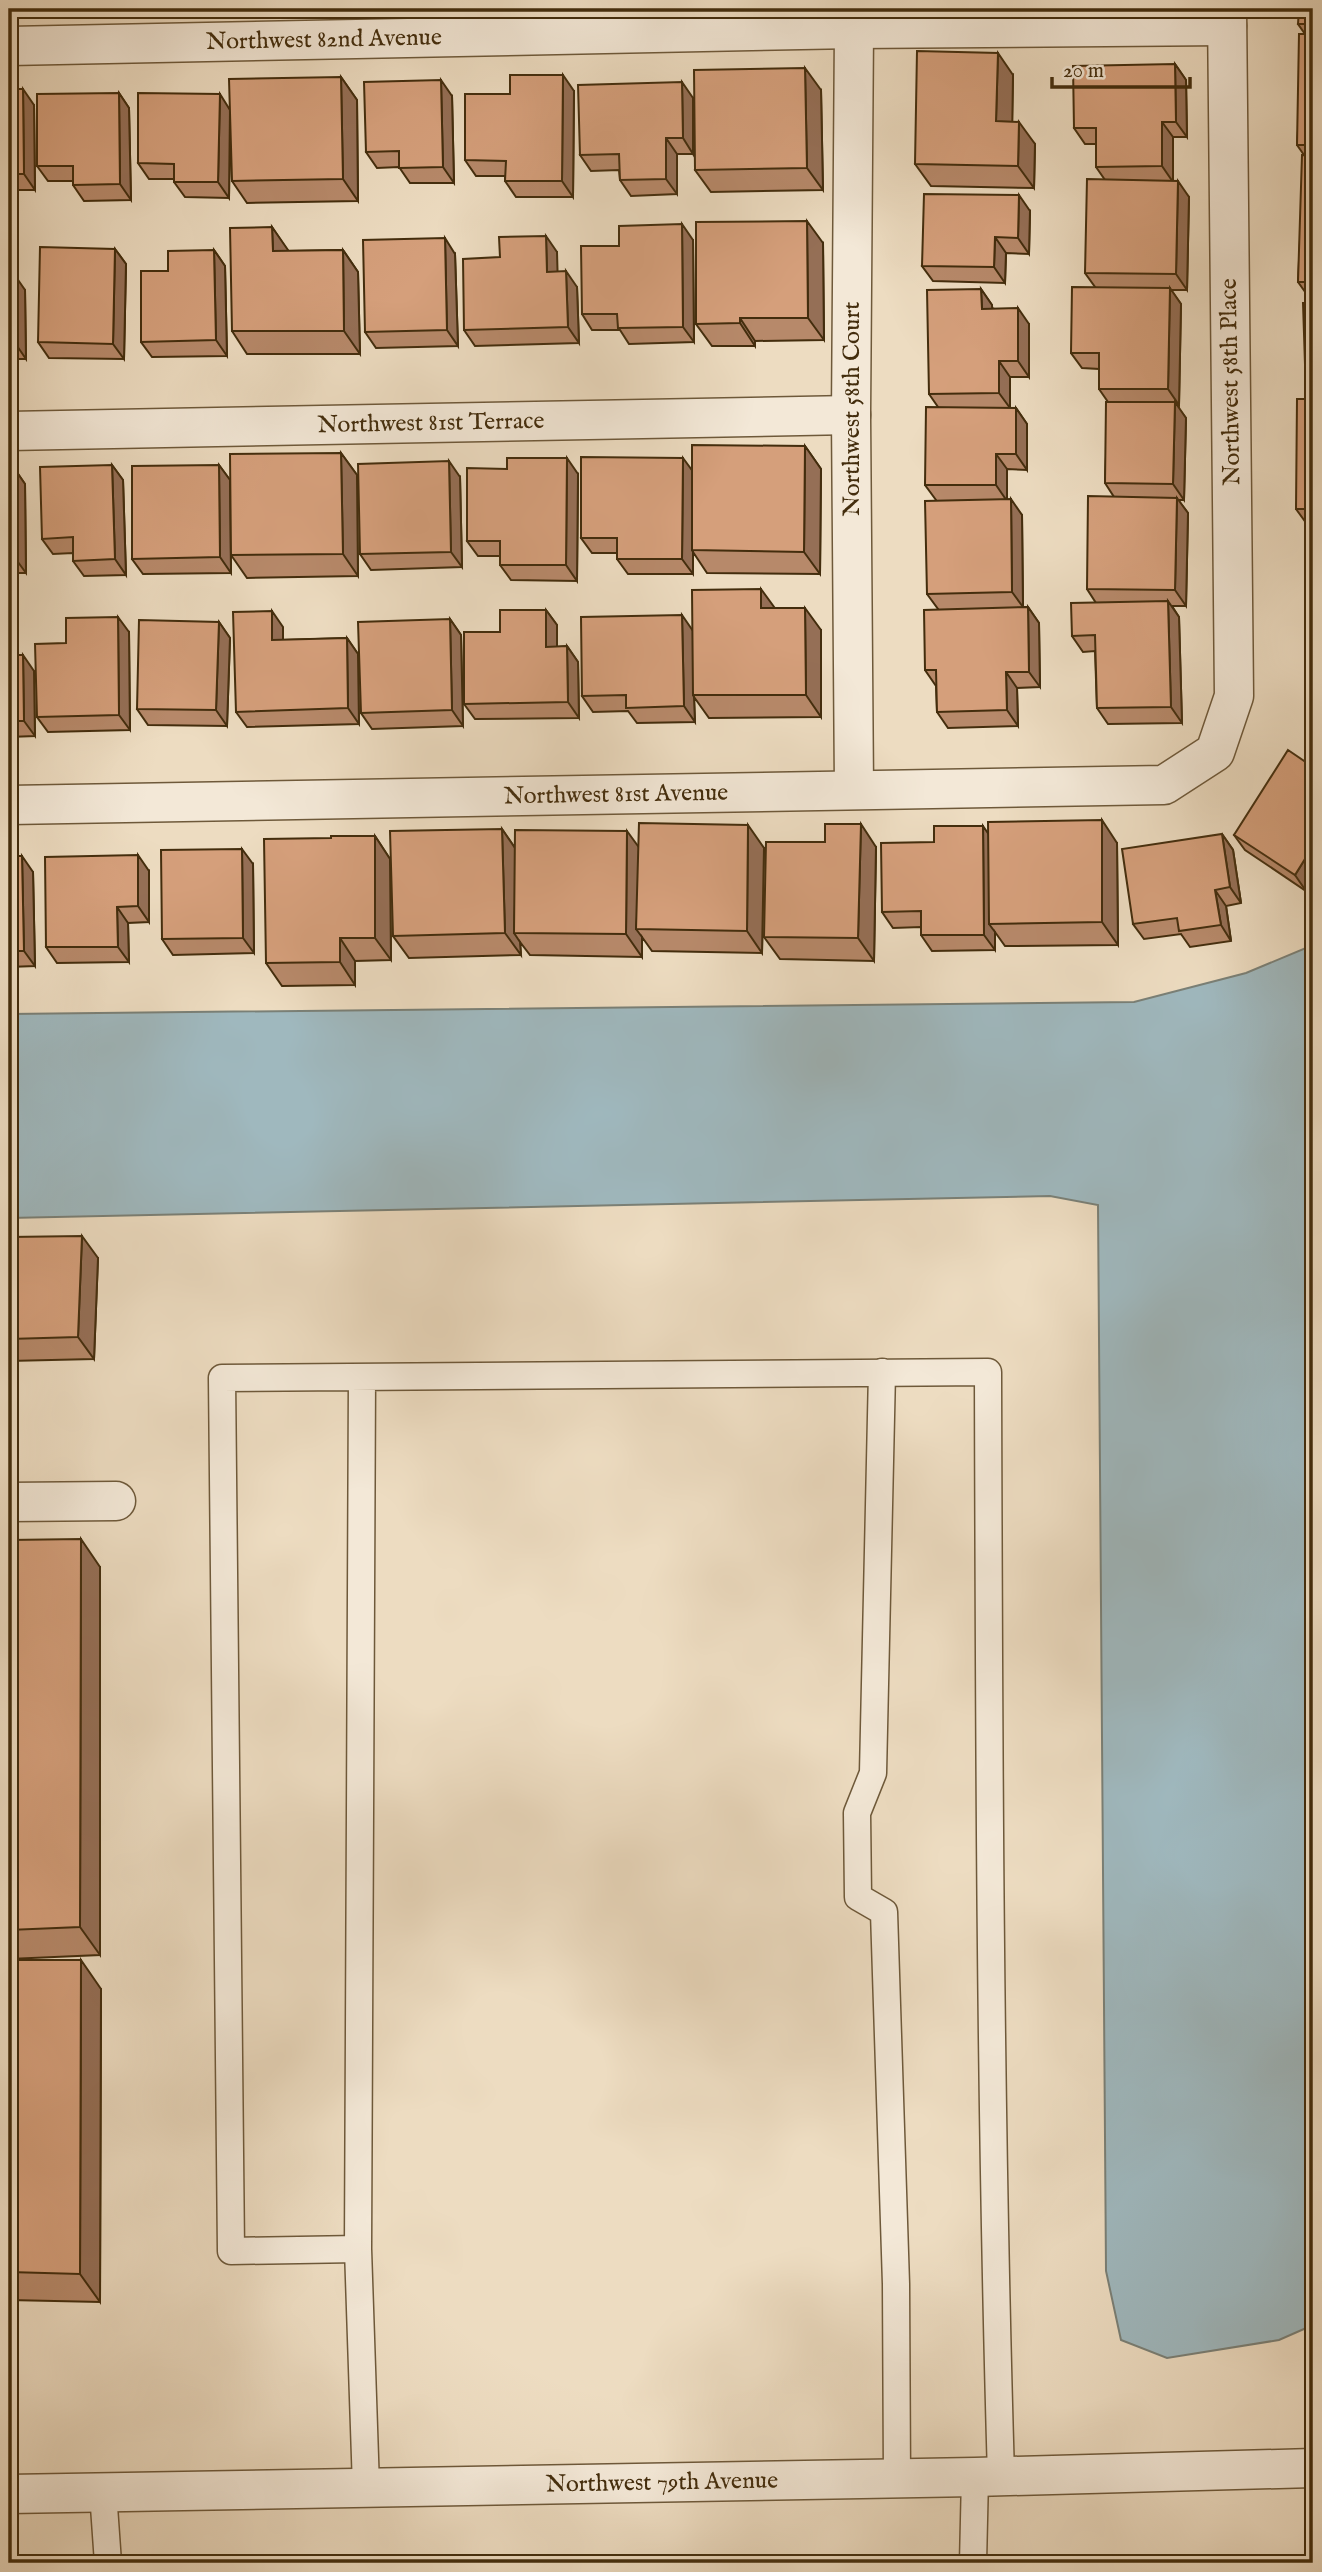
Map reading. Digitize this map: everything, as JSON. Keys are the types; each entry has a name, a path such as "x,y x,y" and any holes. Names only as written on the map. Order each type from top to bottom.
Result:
{"street":[{"name":"Northwest 82nd Avenue","path":"9,46 324,25 854,29 1227,17"},
{"name":"Northwest 58th Place","path":"1215,752 1234,696 1227,17"},
{"name":"Northwest 58th Court","path":"854,29 851,415 854,789"},
{"name":"Northwest 81st Terrace","path":"9,431 851,415"},
{"name":"Northwest 81st Avenue","path":"9,805 1164,785 1215,752"},
{"path":"9,1503 116,1501"},
{"name":"Northwest 79th Avenue","path":"9,2494 988,2477 1313,2468"}],"lane":[{"path":"882,1372 873,1773 857,1813 858,1897 884,1912 895,2284 897,2478"},
{"path":"358,2249 231,2251 222,1378 988,1372 989,1909 995,2278 988,2477 973,2563"},
{"path":"362,1377 358,2249 366,2487"},
{"path":"103,2492 108,2563"}],"water":[{"path":"1313,945 1313,2325 1279,2340 1167,2358 1121,2340 1106,2271 1098,1205 1050,1196 9,1218 9,1014 1134,1002 1246,973"}],"building":[{"path":"1299,9 1313,9 1313,24 1298,24"},
{"path":"1299,34 1313,34 1313,145 1297,145"},
{"path":"917,51 998,53 996,121 1019,122 1018,166 915,164"},
{"path":"1175,64 1176,122 1162,122 1162,166 1096,167 1096,128 1074,128 1073,66"},
{"path":"805,68 807,168 695,170 694,70"},
{"path":"510,75 563,75 562,181 505,181 506,161 465,160 465,94 510,94"},
{"path":"341,77 343,179 232,181 229,79"},
{"path":"441,80 443,167 399,168 399,151 366,152 364,82"},
{"path":"682,82 683,138 666,138 666,179 620,180 619,154 580,155 578,85"},
{"path":"9,89 23,89 24,174 9,174"},
{"path":"119,93 120,184 73,185 73,166 37,166 37,94"},
{"path":"138,93 220,94 218,182 174,182 174,164 138,163"},
{"path":"1302,155 1313,156 1313,282 1298,282"},
{"path":"1087,179 1178,181 1176,274 1085,273"},
{"path":"924,194 1019,195 1018,238 995,237 994,267 922,266"},
{"path":"807,221 808,318 740,318 740,323 696,324 696,222"},
{"path":"682,224 683,327 618,328 617,314 582,314 581,246 619,246 619,226"},
{"path":"272,227 273,251 343,250 344,331 232,331 230,228"},
{"path":"546,236 547,272 566,271 568,327 464,330 463,259 500,257 499,237"},
{"path":"445,238 447,330 365,332 363,240"},
{"path":"40,247 115,249 113,344 38,342"},
{"path":"214,250 216,340 141,342 141,271 168,271 168,251"},
{"path":"9,274 14,274 15,343 9,343"},
{"path":"1072,287 1170,288 1168,389 1099,389 1099,353 1071,353"},
{"path":"981,289 982,309 1018,308 1018,361 999,361 999,393 929,394 927,290"},
{"path":"1303,303 1313,303 1313,395 1306,395"},
{"path":"1297,399 1313,399 1313,509 1296,509"},
{"path":"1106,402 1175,402 1173,484 1105,483"},
{"path":"926,407 1016,408 1016,454 996,454 996,485 925,485"},
{"path":"692,445 805,446 804,552 692,550"},
{"path":"341,453 343,554 231,555 230,454"},
{"path":"581,457 683,458 682,559 617,559 617,538 581,538"},
{"path":"507,458 567,458 566,565 500,565 500,541 467,541 467,468 507,469"},
{"path":"449,461 451,552 360,554 358,464"},
{"path":"112,465 115,559 73,561 73,537 42,539 40,467"},
{"path":"219,465 220,557 132,559 132,466"},
{"path":"9,468 14,468 15,558 9,558"},
{"path":"1088,496 1177,498 1175,590 1087,589"},
{"path":"1011,499 1012,592 927,594 925,501"},
{"path":"1313,539 1313,610 1311,610"},
{"path":"761,589 761,608 805,608 806,695 693,695 692,590"},
{"path":"1168,601 1171,707 1097,708 1095,635 1072,636 1071,603"},
{"path":"1028,607 1029,672 1006,672 1007,710 937,712 936,670 925,670 924,610"},
{"path":"500,610 546,610 546,647 567,646 568,702 464,704 464,632 500,632"},
{"path":"272,611 272,640 347,638 348,708 236,712 233,612"},
{"path":"682,615 684,706 626,708 626,695 582,696 581,617"},
{"path":"118,617 119,715 37,717 35,644 66,643 66,618"},
{"path":"450,619 452,710 361,713 358,622"},
{"path":"139,620 219,622 216,710 137,709"},
{"path":"1308,627 1313,627 1313,738 1306,738"},
{"path":"9,655 23,655 24,721 9,721"},
{"path":"1288,750 1313,767 1313,846 1295,875 1234,835"},
{"path":"1102,820 1102,922 989,924 988,822"},
{"path":"639,823 748,825 747,931 636,929"},
{"path":"825,824 861,824 858,938 764,937 766,842 825,842"},
{"path":"934,826 983,826 984,935 921,935 921,911 882,912 881,843 934,842"},
{"path":"502,829 505,933 393,936 390,831"},
{"path":"515,830 627,831 626,934 514,933"},
{"path":"1222,834 1230,887 1215,890 1221,925 1179,931 1177,918 1133,924 1122,849"},
{"path":"375,836 375,938 340,938 340,962 266,963 264,839"},
{"path":"242,849 243,938 162,939 161,850"},
{"path":"138,855 138,906 117,907 118,947 46,947 45,857"},
{"path":"9,856 22,856 24,951 9,951"},
{"path":"82,1236 78,1337 9,1339 9,1237"},
{"path":"81,1539 80,1927 9,1930 9,1540"},
{"path":"9,1960 81,1960 80,2274 9,2272"}]}
